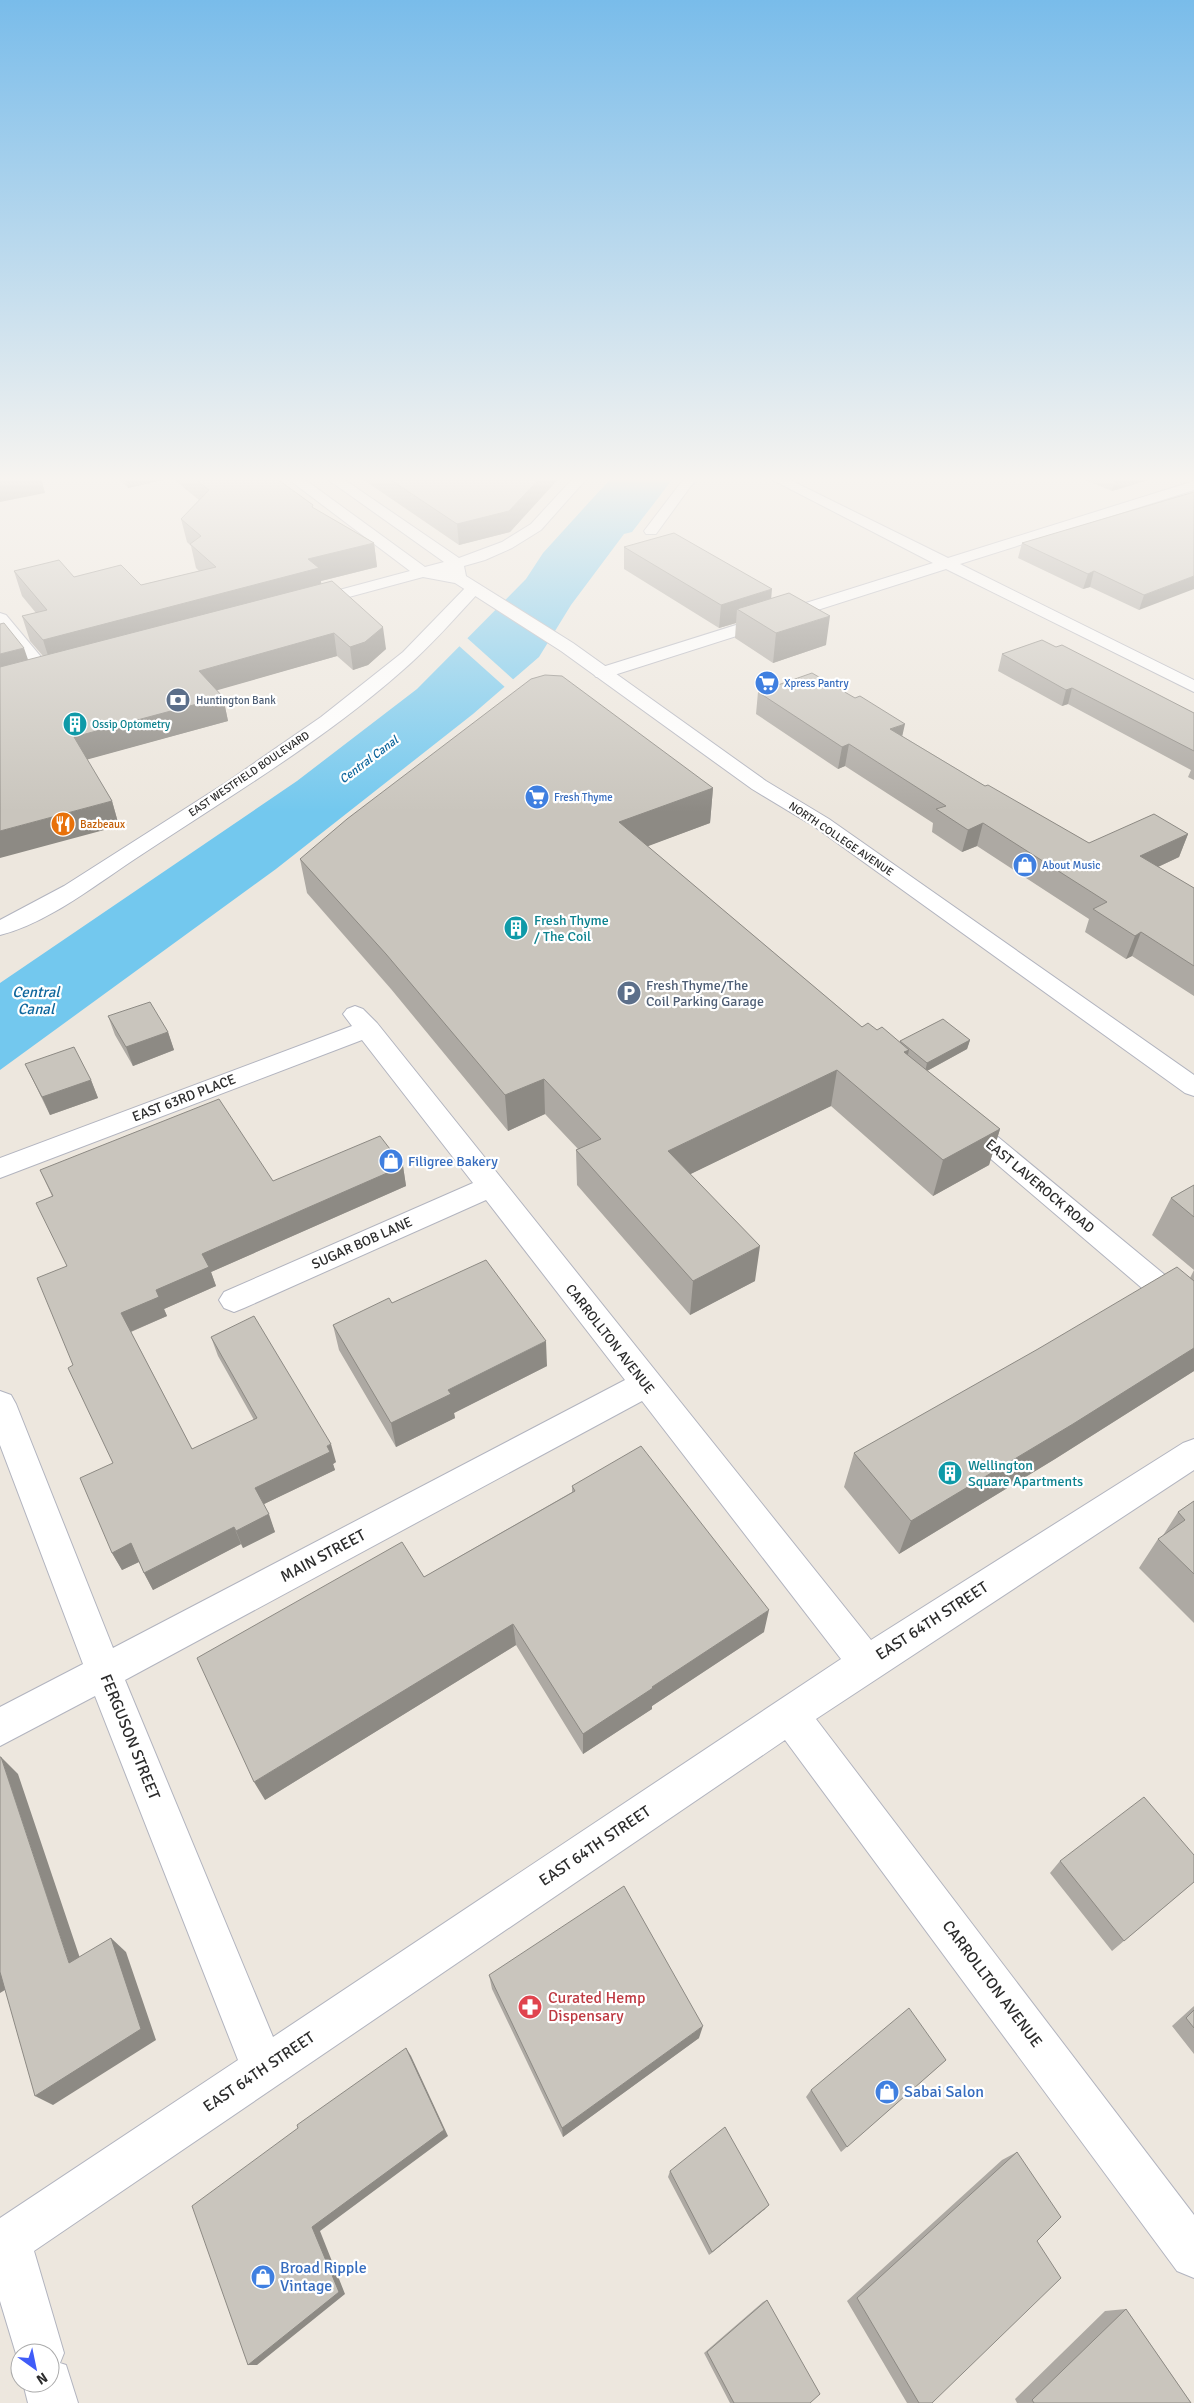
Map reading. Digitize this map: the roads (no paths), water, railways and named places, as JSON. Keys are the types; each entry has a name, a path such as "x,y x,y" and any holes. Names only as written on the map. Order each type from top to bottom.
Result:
{"street":[{"path":"290,608 363,588"},
{"name":"EAST WESTFIELD BOULEVARD","path":"0,928 15,922 78,885 189,815 331,719 388,675 472,588"},
{"name":"NORTH COLLEGE AVENUE","path":"475,588 602,672 759,786 822,823 1194,1087"},
{"path":"602,672 869,588"},
{"path":"995,588 1194,687"},
{"path":"0,618 46,674"},
{"path":"27,679 64,669"},
{"name":"EAST 63RD PLACE","path":"0,1168 361,1021"},
{"name":"CARROLLTON AVENUE","path":"361,1021 867,1663"},
{"name":"EAST LAVEROCK ROAD","path":"949,1109 1194,1316"},
{"name":"SUGAR BOB LANE","path":"234,1300 491,1186"},
{"name":"MAIN STREET","path":"0,1727 646,1384"},
{"name":"FERGUSON STREET","path":"0,1404 104,1672 264,2069"},
{"name":"EAST 64TH STREET","path":"4,2244 867,1663 1194,1453"},
{"name":"CARROLLTON AVENUE","path":"790,1715 1194,2254"},
{"path":"4,2244 36,2343"}],"water":[{"name":"Central Canal","path":"517,588 584,588 539,657 473,714 276,869 0,1070 0,983 297,781 417,689"}],"place":[{"name":"Xpress Pantry","path":"767,683"},
{"name":"Huntington Bank","path":"178,700"},
{"name":"Ossip Optometry","path":"75,724"},
{"name":"Fresh Thyme","path":"537,797"},
{"name":"Bazbeaux","path":"63,824"},
{"name":"About Music","path":"1025,865"},
{"name":"Fresh Thyme / The Coil","path":"516,928"},
{"name":"Fresh Thyme/The Coil Parking Garage","path":"629,993"},
{"name":"Filigree Bakery","path":"391,1161"},
{"name":"Wellington Square Apartments","path":"950,1473"},
{"name":"Curated Hemp Dispensary","path":"530,2007"},
{"name":"Sabai Salon","path":"887,2092"},
{"name":"Broad Ripple Vintage","path":"263,2277"}]}
